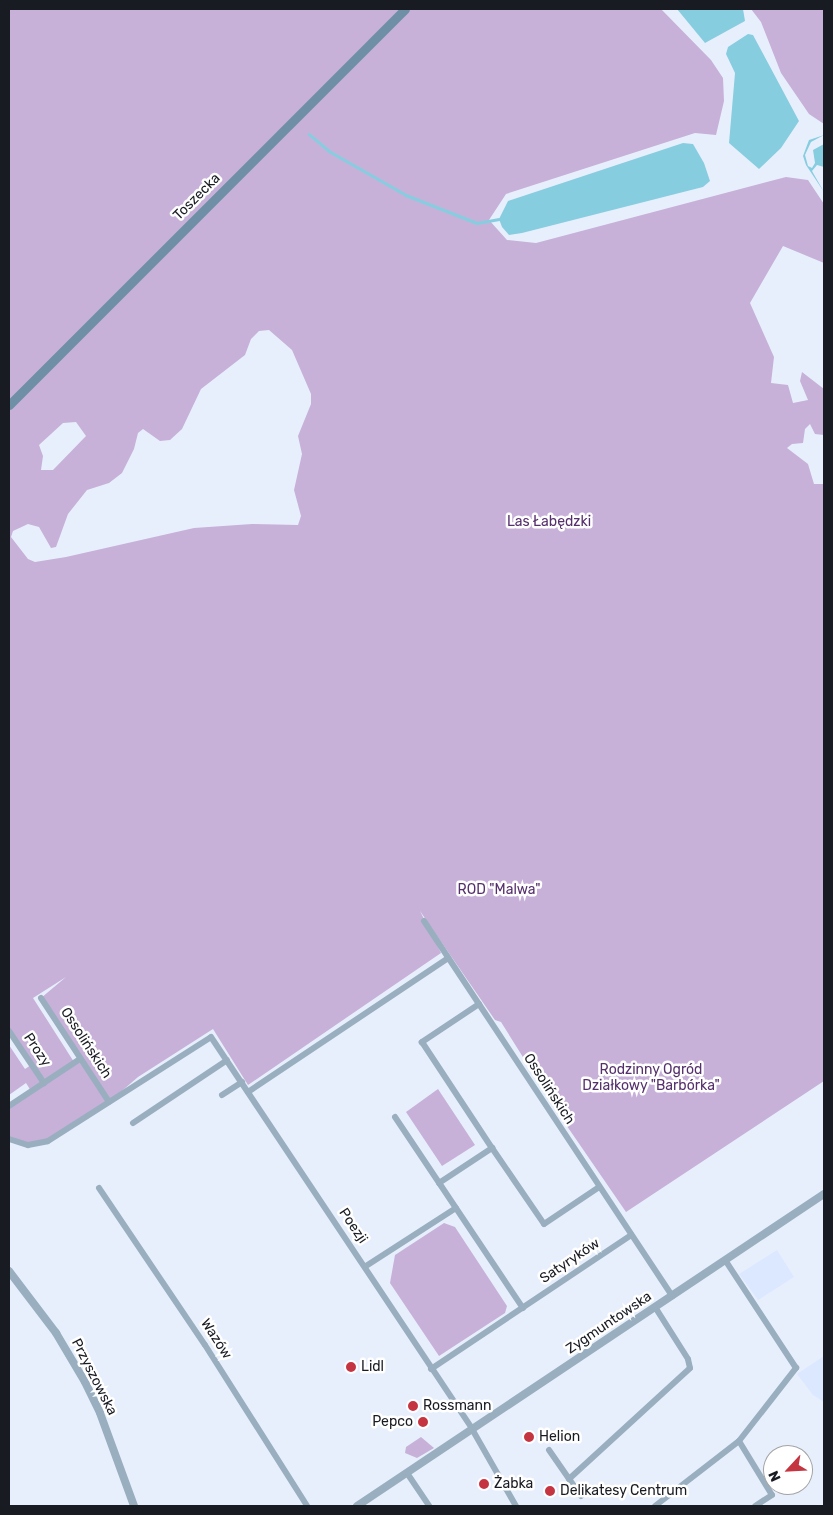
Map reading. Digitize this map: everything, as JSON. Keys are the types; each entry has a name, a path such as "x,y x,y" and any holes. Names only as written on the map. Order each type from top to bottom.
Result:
{"main road":[{"name":"Toszecka","path":"9,405 405,9"}],"street":[{"name":"Ossolińskich","path":"424,921 672,1296"},
{"path":"248,1092 448,958"},
{"name":"Ossolińskich","path":"42,998 109,1102"},
{"path":"479,1004 422,1042 544,1224 599,1187"},
{"name":"Prozy","path":"9,1031 44,1083"},
{"name":"Poezji","path":"109,1102 212,1037 366,1266 431,1369 472,1429 516,1506"},
{"name":"Prozy","path":"9,1106 80,1059"},
{"path":"133,1123 227,1060"},
{"path":"222,1095 242,1082"},
{"path":"9,1139 28,1145 43,1143 109,1102"},
{"path":"395,1117 523,1308"},
{"path":"439,1183 492,1148"},
{"name":"Wazów","path":"99,1188 205,1344 307,1506"},
{"name":"Zygmuntowska","path":"357,1506 824,1194"},
{"path":"366,1266 456,1208"},
{"name":"Satyryków","path":"431,1369 632,1235"},
{"path":"655,1506 739,1441 796,1368 725,1260"},
{"name":"Przyszowska","path":"9,1271 56,1333 85,1382 100,1413 134,1506"},
{"path":"569,1479 690,1368 688,1359 655,1307"},
{"path":"739,1441 772,1496 755,1506"},
{"path":"549,1450 581,1496"},
{"path":"407,1473 428,1506"}],"shaded area":[{"path":"777,1250 794,1277 758,1300 739,1274"},
{"path":"824,1356 824,1402 813,1395 797,1374"}],"green space":[{"name":"Las Łabędzki","path":"9,9 661,9 711,60 723,78 724,101 716,135 695,133 506,194 489,220 507,240 536,243 786,177 808,180 824,204 824,263 783,246 750,303 774,357 771,383 788,385 793,403 808,400 800,381 802,372 824,389 824,435 815,434 810,424 805,429 803,443 792,444 787,448 808,464 814,484 824,484 824,1081 626,1212 558,1113 501,1022 495,1020 420,911 441,953 248,1085 213,1029 138,1077 109,1102 38,1144 9,1139 9,1103 31,1091 26,1083 9,1095 9,1045 25,1069 31,1065 9,1031","holes":["269,330 292,350 311,394 311,404 298,436 302,454 294,490 301,516 298,525 252,524 194,528 66,557 35,562 28,559 11,537 13,531 28,524 39,527 51,548 56,547 68,514 87,490 109,483 122,473 134,449 138,433 143,429 160,441 170,440 182,429 201,389 245,355 251,339 259,331","76,422 86,436 53,470 41,470 43,456 39,445 63,423","66,977 41,998 81,1059 74,1062 33,998"]},
{"path":"751,9 824,9 824,124 809,114 781,73 761,22"},
{"path":"438,1089 475,1145 442,1166 406,1112"},
{"path":"444,1223 455,1227 507,1306 505,1313 439,1356 390,1283 395,1255"},
{"path":"421,1437 434,1448 417,1458 405,1453 406,1447"}],"water":[{"path":"677,9 743,9 745,21 705,43"},
{"path":"748,34 753,35 799,121 781,148 759,169 729,143 735,73 726,54 728,47"},
{"path":"824,135 811,142 805,155 808,166 812,168 815,163 813,150 824,144 824,167 817,165 812,171 824,192 806,165 803,156 809,140"},
{"path":"683,143 693,144 704,163 710,181 703,187 522,233 509,235 502,227 499,219 508,201"}],"waterway":[{"path":"309,134 329,151 406,195 477,223 499,219"}],"place":[{"name":"Lidl","path":"351,1367"},
{"name":"Rossmann","path":"413,1406"},
{"name":"Pepco","path":"423,1422"},
{"name":"Helion","path":"529,1437"},
{"name":"Żabka","path":"484,1484"},
{"name":"Delikatesy Centrum","path":"550,1491"}],"park label":[{"name":"ROD \"Malwa\"","path":"499,890"},
{"name":"Rodzinny Ogród Działkowy \"Barbórka\"","path":"651,1078"}]}
